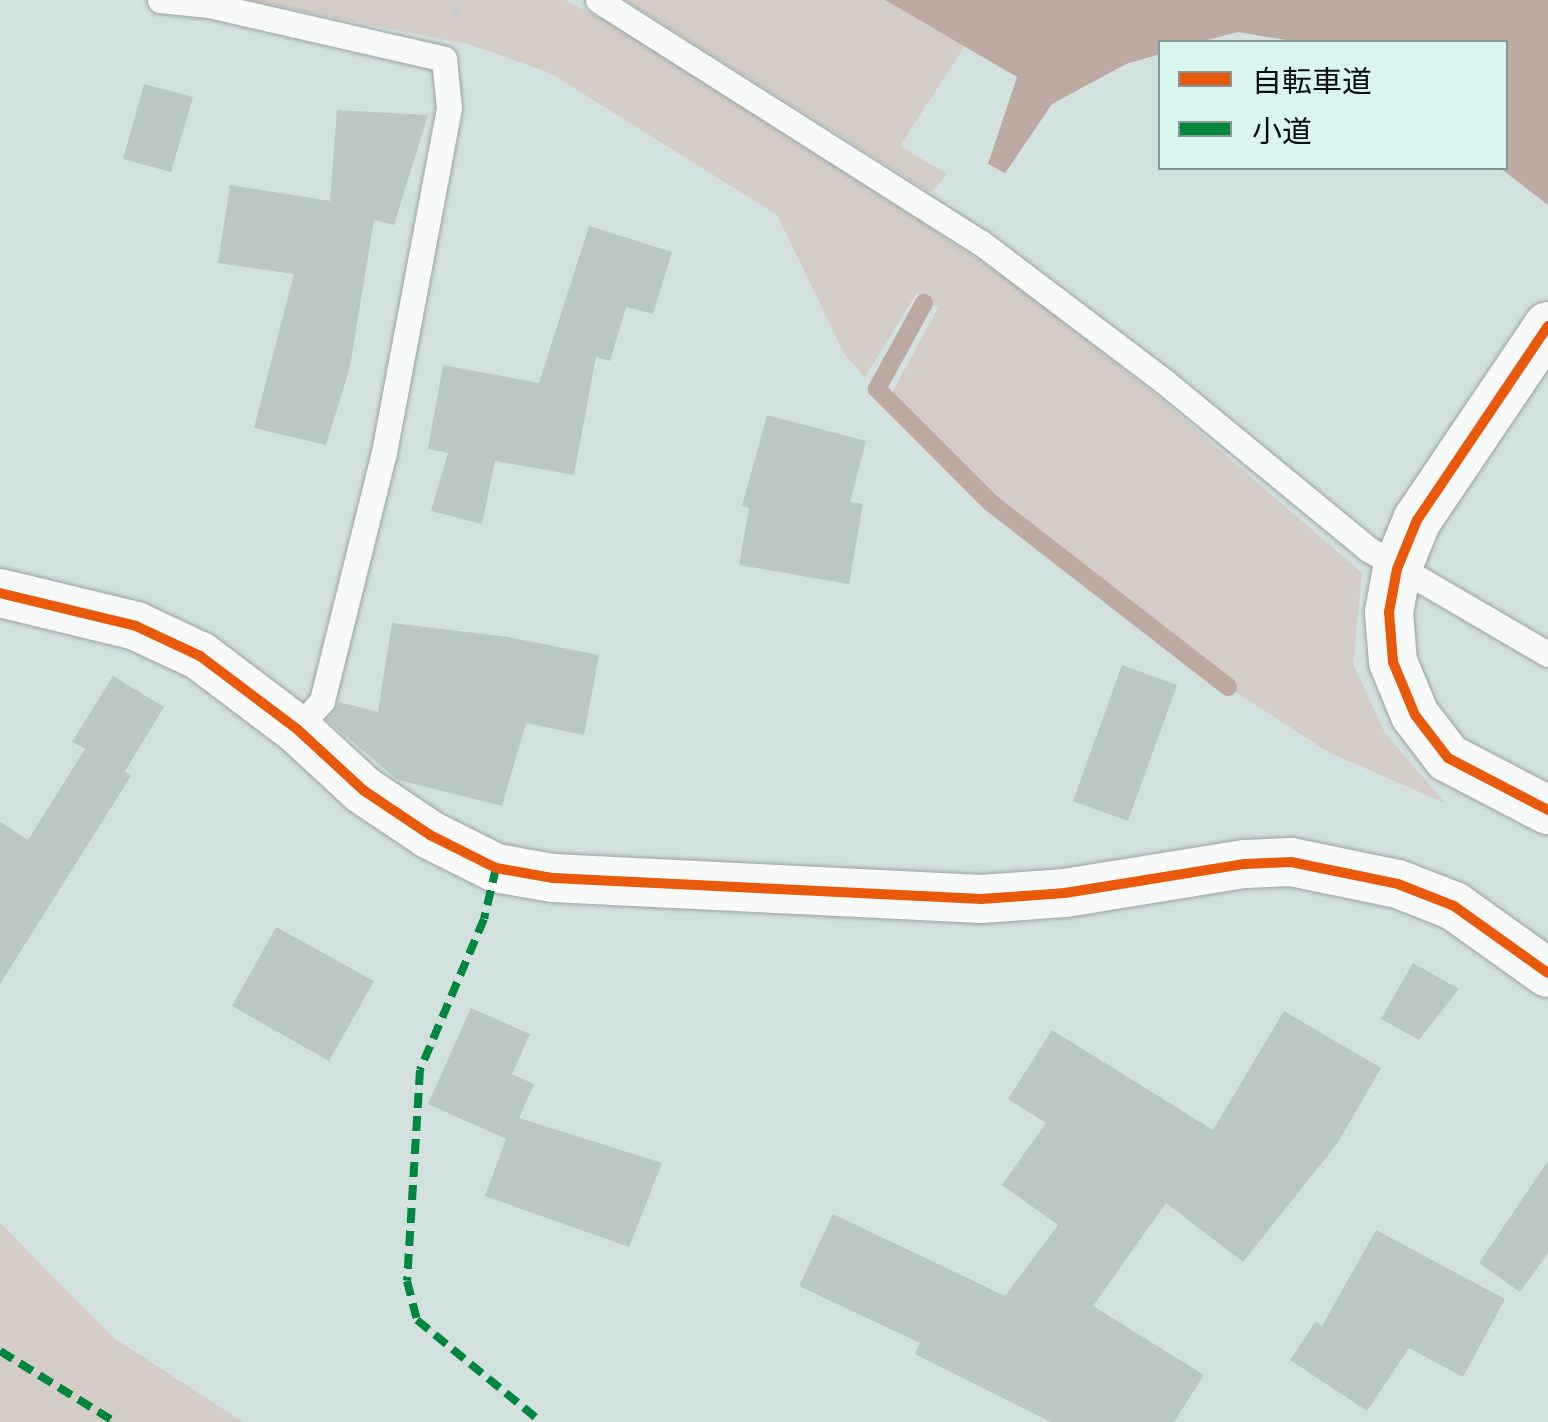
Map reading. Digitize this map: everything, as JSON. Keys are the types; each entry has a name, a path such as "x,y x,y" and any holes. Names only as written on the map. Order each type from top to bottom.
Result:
{"street":[{"path":"1548,326 1417,520 1397,568 1389,612 1392,662 1416,715 1448,758 1548,810"},
{"path":"0,593 136,626 200,656 297,729 363,790 430,835 496,868 572,879 980,899 1065,894 1245,864 1291,862 1398,884 1454,906 1548,972"}],"lane":[{"path":"160,0 209,6 444,59 449,108 383,456 322,702 297,729"},
{"path":"598,0 1034,279 1397,568 1427,581 1548,654"}],"shaded area":[{"path":"247,0 565,0 626,32 1019,287 1154,393 1362,573 1353,664 1385,733 1445,803 1330,753 1228,687 991,503 888,400 938,308 917,293 865,377 845,355 777,215 550,73 471,45"},
{"path":"625,0 885,0 965,46 900,146 947,174 931,193"},
{"path":"885,0 1548,0 1548,205 1503,170 1508,170 1508,40 1286,40 1238,32 1208,40 1158,40 1158,55 1126,64 1052,104 1005,173 988,164 1017,77"},
{"path":"0,1223 114,1338 243,1422 0,1422"}],"building":[{"path":"144,84 193,97 171,172 123,159"},
{"path":"337,110 428,115 394,225 374,220 350,367 326,445 254,428 294,274 218,263 230,185 330,201"},
{"path":"589,226 672,252 653,314 626,307 610,361 596,357 574,475 495,461 482,524 431,511 448,453 428,449 443,365 539,383"},
{"path":"767,415 866,441 850,502 863,504 849,584 739,565 749,508 742,506"},
{"path":"392,623 508,637 599,655 584,735 526,723 502,806 398,780 327,720 339,702 378,712"},
{"path":"1122,665 1177,685 1128,821 1073,801"},
{"path":"113,676 164,707 125,771 131,776 0,984 0,822 28,840 85,749 72,742"},
{"path":"276,927 374,981 329,1061 232,1006"},
{"path":"1413,963 1459,989 1419,1040 1381,1019"},
{"path":"471,1008 530,1034 512,1074 534,1084 519,1118 662,1163 629,1247 485,1196 506,1139 428,1104"},
{"path":"1284,1011 1381,1068 1337,1144 1243,1262 1166,1203 1093,1306 1204,1375 1174,1422 1051,1422 915,1354 920,1343 799,1286 833,1214 1005,1296 1058,1225 1002,1185 1046,1123 1008,1099 1052,1030 1213,1130"},
{"path":"1548,1161 1548,1253 1520,1292 1479,1263"},
{"path":"1376,1230 1505,1299 1463,1377 1409,1348 1367,1411 1290,1360 1316,1321 1322,1326"}],"waterway":[{"path":"924,303 877,389 991,503 1228,687"}],"marked path":[{"path":"496,868 484,919 420,1070 407,1281 417,1320 541,1422"},
{"path":"0,1351 115,1422"}],"cycle path":[{"path":"1548,326 1417,520 1397,569 1389,612 1393,662 1415,715 1448,758 1548,810"},
{"path":"0,593 136,626 200,656 297,729 363,790 430,835 496,868 553,878 981,899 1065,893 1245,864 1291,862 1398,884 1454,906 1548,973"}]}
